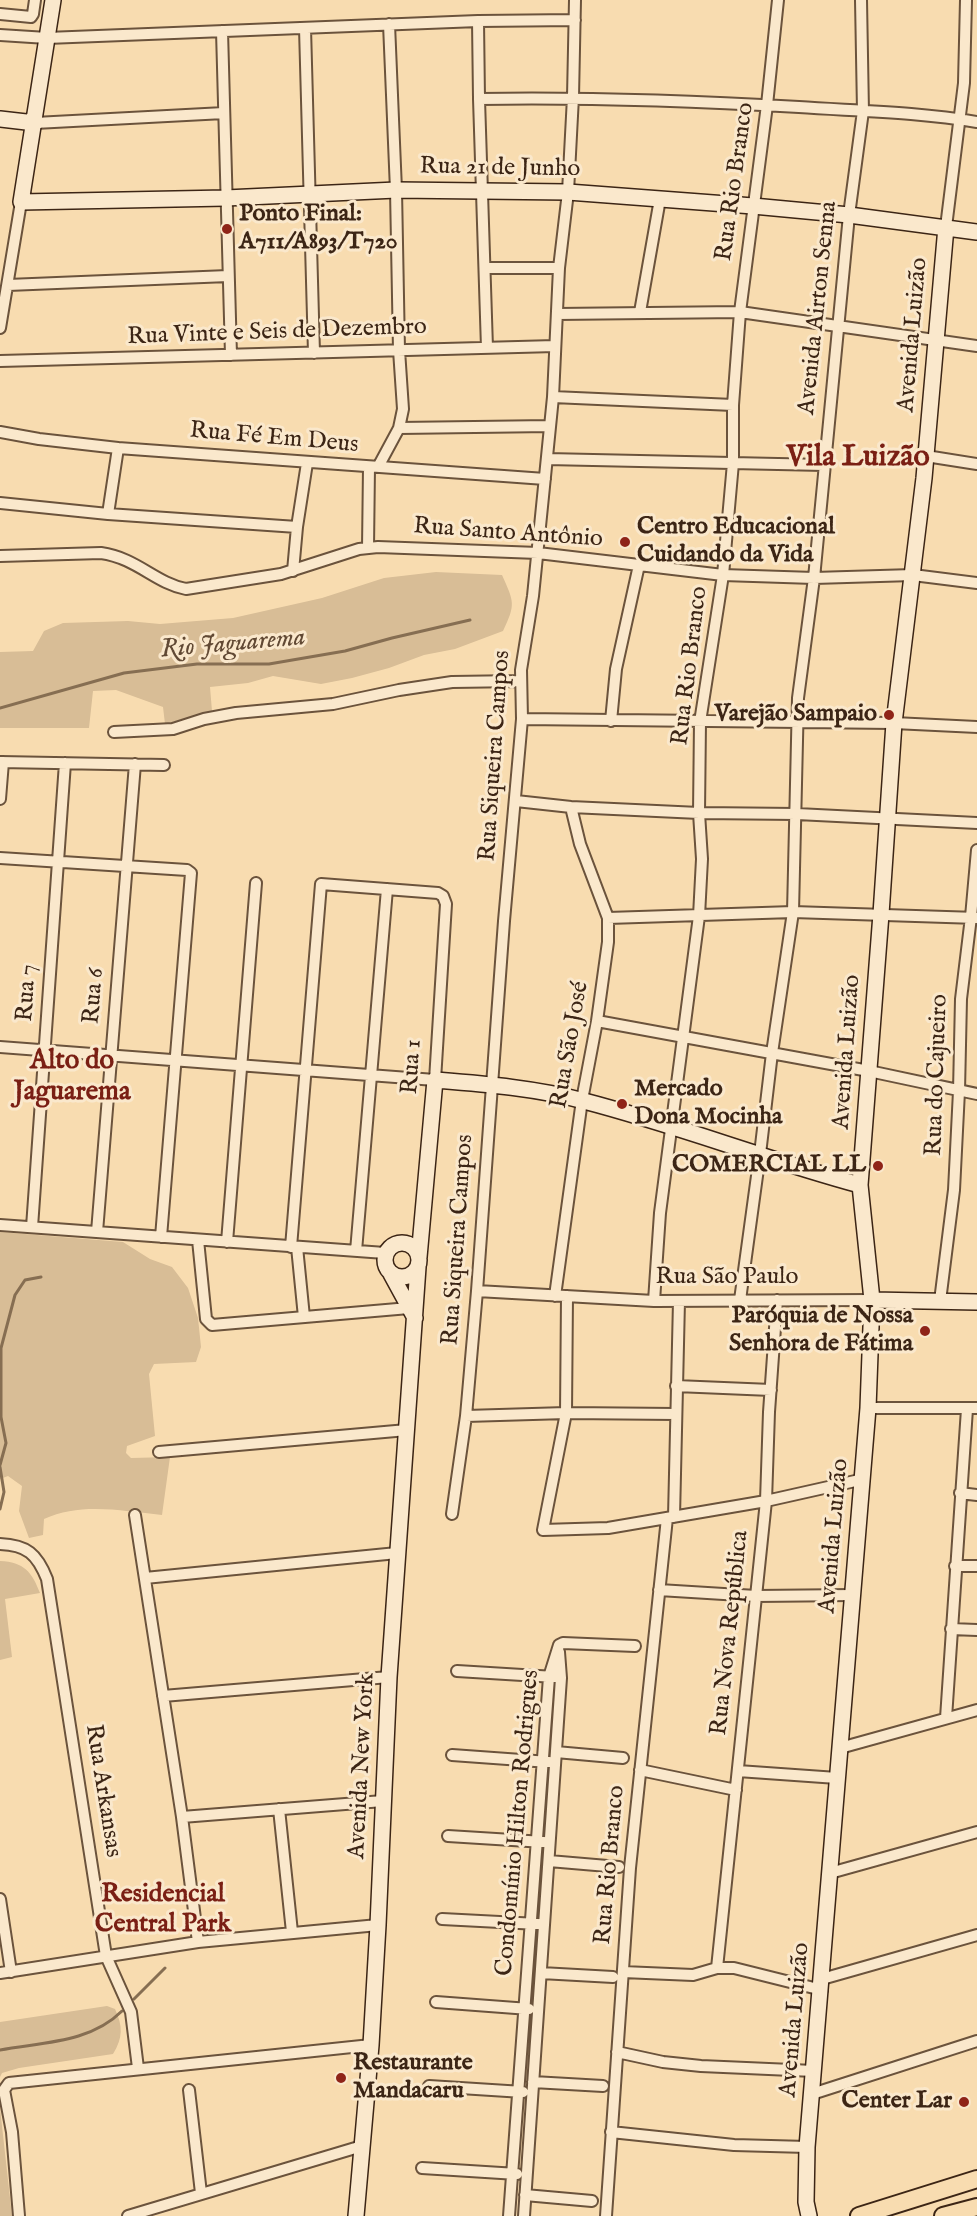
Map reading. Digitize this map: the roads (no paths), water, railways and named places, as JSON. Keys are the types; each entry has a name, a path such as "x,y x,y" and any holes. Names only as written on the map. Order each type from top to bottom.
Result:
{"main road":[{"path":"859,2216 977,2179"},
{"path":"943,2216 977,2207"}],"street":[{"path":"0,14 30,17 33,14 35,0"},
{"path":"0,328 35,123 53,0"},
{"name":"Rua Siqueira Campos","path":"452,1514 466,1416 477,1291 504,921 522,719 520,681 538,553 553,397 559,268 568,192 575,0"},
{"name":"Rua Rio Branco","path":"654,1301 660,1213 699,916 702,859 699,813 700,722 723,575 733,463 733,405 740,312 778,0"},
{"name":"Avenida Airton Senna","path":"740,1300 793,912 798,698 814,578 849,215 863,111 861,0"},
{"name":"Avenida Luizão","path":"809,2216 806,2202 807,2147 864,1479 868,1408 872,1300 860,1185 868,1071 894,723 926,456 946,227 964,82 966,0"},
{"path":"0,35 47,38 389,24 574,20"},
{"path":"478,21 487,348"},
{"path":"368,548 373,467 399,428 403,409 399,350 396,190 389,24"},
{"path":"305,28 314,353"},
{"path":"222,31 231,355"},
{"path":"479,99 573,97 767,105 977,122"},
{"path":"0,118 35,123 224,113"},
{"name":"Rua 21 de Junho","path":"21,202 482,189 568,192 753,206 849,215 977,232"},
{"path":"640,312 660,199"},
{"path":"485,268 559,268"},
{"path":"8,285 228,276"},
{"path":"557,314 740,312 977,346"},
{"name":"Rua Vinte e Seis de Dezembro","path":"0,361 555,346"},
{"path":"553,397 733,405"},
{"path":"399,428 550,426"},
{"name":"Rua Fé Em Deus","path":"0,432 118,448 545,479"},
{"path":"108,514 118,448"},
{"path":"926,456 977,464"},
{"path":"547,459 824,465"},
{"path":"293,571 307,463"},
{"path":"0,503 108,514 297,527"},
{"name":"Rua Santo Antônio","path":"0,556 112,554 136,563 183,588 234,582 293,571 368,548 402,547 538,553 723,575 814,578 913,575 977,583"},
{"path":"611,721 616,669 639,565"},
{"path":"114,732 173,729 204,719 236,713 333,704 452,682 520,681"},
{"path":"522,719 894,723 977,727"},
{"path":"0,799 2,762 164,765"},
{"name":"Rua 7","path":"32,1227 65,763"},
{"name":"Rua 6","path":"97,1232 135,764"},
{"path":"516,801 571,807 699,813 796,814 977,823"},
{"name":"Rua São José","path":"571,807 580,844 608,918 607,962 582,1100 561,1296 566,1413 543,1530 608,1528 670,1517"},
{"name":"Rua do Cajueiro","path":"940,1302 954,1190 961,999 974,918 977,850"},
{"path":"0,858 190,871 161,1237"},
{"path":"227,1242 256,883"},
{"path":"304,1317 294,1247 305,1070 321,884 387,889 356,1251"},
{"name":"Rua 1","path":"387,889 438,893 443,896 446,904 435,1080 418,1262"},
{"path":"608,918 793,912 974,918"},
{"path":"597,1021 868,1071 977,1094"},
{"path":"0,1047 492,1085 582,1100 860,1185"},
{"path":"0,1225 385,1254"},
{"path":"198,1240 208,1323 212,1324 304,1317 412,1313 385,1264 385,1254 396,1243 416,1242 422,1233"},
{"path":"391,1274 406,1277 415,1272 418,1262 415,1248 406,1243"},
{"name":"Avenida New York","path":"356,2216 371,2045 389,1677 407,1430 412,1313 418,1262"},
{"name":"Rua São Paulo","path":"477,1291 654,1301 977,1302"},
{"name":"Rua Nova República","path":"717,1968 766,1501 777,1300"},
{"name":"Rua Rio Branco","path":"606,2216 617,2052 618,1975 659,1590 670,1517 679,1301"},
{"path":"676,1386 771,1390"},
{"path":"868,1408 972,1408 960,1493 946,1718"},
{"path":"466,1416 566,1413 676,1414"},
{"path":"159,1452 407,1430"},
{"path":"670,1517 766,1501 864,1479"},
{"path":"960,1493 977,1495"},
{"path":"135,1515 182,1817 198,1942"},
{"name":"Rua Arkansas","path":"0,1544 22,1547 35,1555 47,1579 106,1956 131,2012 138,2068"},
{"path":"145,1578 397,1553"},
{"path":"955,1566 977,1566"},
{"path":"659,1590 756,1596 853,1595"},
{"path":"951,1629 977,1630"},
{"path":"559,1645 563,1643 635,1646"},
{"name":"Condomínio Hilton Rodrigues","path":"509,2216 549,1677 559,1645"},
{"name":"Condomínio Hilton Rodrigues","path":"524,2216 561,1678 559,1645"},
{"path":"457,1671 561,1678"},
{"path":"163,1696 389,1677"},
{"path":"840,1748 977,1710"},
{"path":"452,1755 543,1761 556,1757 623,1758"},
{"path":"640,1770 736,1790"},
{"path":"738,1771 837,1778"},
{"path":"182,1817 383,1801"},
{"path":"279,1809 292,1932"},
{"path":"830,1873 977,1832"},
{"path":"448,1836 550,1843"},
{"path":"549,1861 619,1867"},
{"path":"0,1899 6,1972 198,1942 378,1925"},
{"path":"442,1919 544,1925"},
{"path":"541,1973 693,1976 717,1968 734,1968 822,1984 977,1935"},
{"path":"436,2002 538,2010"},
{"path":"812,2094 977,2040"},
{"path":"19,2216 12,2132 4,2090 9,2083 371,2045"},
{"path":"617,2052 663,2062 691,2065 814,2071"},
{"path":"429,2086 518,2092 533,2087 603,2086"},
{"path":"189,2090 201,2193"},
{"path":"611,2132 734,2145 807,2147"},
{"path":"128,2216 362,2146"},
{"path":"422,2168 527,2174"},
{"path":"525,2195 592,2201"}],"waterway":[{"name":"Rio Jaguarema","path":"0,708 124,673 197,664 269,664 345,651 470,620"},
{"path":"0,1465 6,1443 1,1417 1,1348 15,1295 25,1280 41,1277"},
{"path":"0,1467 4,1492 0,1509"},
{"path":"134,1999 165,1968"},
{"path":"0,2050 49,2043 81,2035 109,2022 122,2011"}],"place":[{"name":"Ponto Final: A711/A893/T720","path":"227,229"},
{"name":"Centro Educacional Cuidando da Vida","path":"625,542"},
{"name":"Varejão Sampaio","path":"889,715"},
{"name":"Mercado Dona Mocinha","path":"622,1104"},
{"name":"COMERCIAL LL","path":"878,1166"},
{"name":"Paróquia de Nossa Senhora de Fátima","path":"925,1331"},
{"name":"Restaurante Mandacaru","path":"341,2078"},
{"name":"Center Lar","path":"964,2102"}],"district":[{"name":"Vila Luizão","path":"858,459"},
{"name":"Alto do Jaguarema","path":"72,1078"},
{"name":"Residencial Central Park","path":"163,1911"}]}
